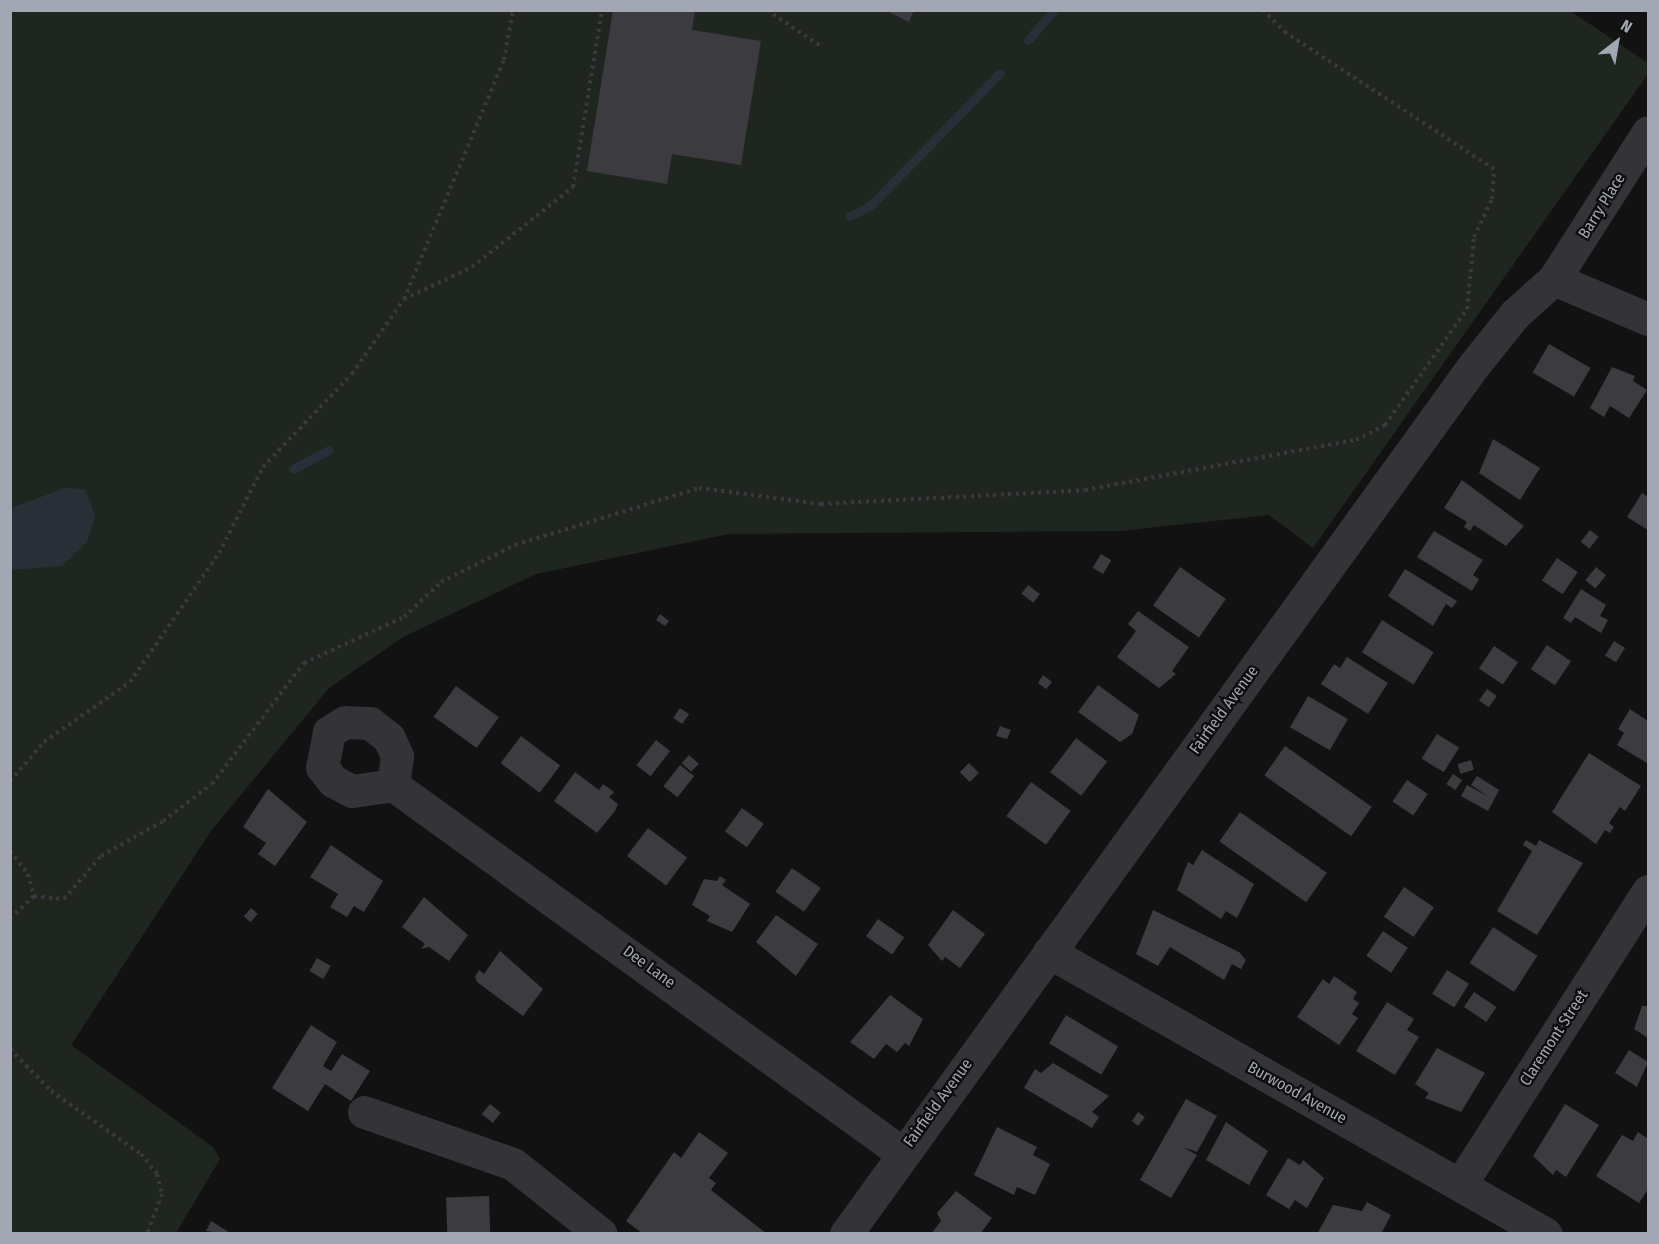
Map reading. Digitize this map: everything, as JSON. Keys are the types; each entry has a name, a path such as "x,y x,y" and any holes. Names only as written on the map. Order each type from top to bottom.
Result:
{"street":[{"name":"Barry Place","path":"1554,279 1648,132"},
{"path":"1554,279 1648,319"},
{"name":"Fairfield Avenue","path":"846,1233 1474,365 1515,314 1554,279"},
{"name":"Dee Lane","path":"393,785 902,1153"},
{"name":"Claremont Street","path":"1460,1185 1648,891"},
{"name":"Burwood Avenue","path":"1049,952 1546,1233"},
{"path":"364,1112 513,1164 601,1233"}],"path":[{"path":"10,781 44,742 130,682 219,553 262,467 345,382 404,298 504,60 513,10"},
{"path":"404,298 472,267 573,187 602,10"},
{"path":"767,10 822,47"},
{"path":"34,896 56,903 64,899 101,856 163,821 212,784 304,663 405,617 441,582 516,545 699,488 821,504 1085,490 1356,440 1385,425 1467,309 1474,237 1492,199 1494,169 1286,33 1263,10"},
{"path":"10,851 28,874 34,896"},
{"path":"10,918 34,896"},
{"path":"10,1049 51,1091 141,1154 157,1174 162,1194 147,1233"}],"shaded area":[{"path":"1569,10 1648,63 1648,74 1313,548 1269,515 1120,531 729,534 536,574 403,637 329,688 211,831 71,1045 213,1147 220,1159 176,1233 11,1234 10,11"},
{"path":"65,488 85,489 90,501 95,516 87,542 62,566 11,570 11,508"}],"building":[{"path":"613,10 695,10 692,30 761,41 741,165 672,154 667,184 587,171"},
{"path":"885,10 914,10 909,22"},
{"path":"1549,344 1591,368 1574,397 1532,373"},
{"path":"1612,367 1635,376 1633,381 1647,390 1629,418 1610,406 1604,417 1590,408"},
{"path":"1493,439 1540,468 1520,500 1479,473"},
{"path":"1462,480 1524,526 1506,546 1474,525 1470,531 1464,527 1467,522 1444,508"},
{"path":"1642,493 1648,497 1648,530 1627,517"},
{"path":"1590,530 1599,537 1589,549 1581,542"},
{"path":"1434,531 1483,560 1473,575 1479,579 1472,591 1417,557"},
{"path":"1101,554 1111,560 1103,574 1093,568"},
{"path":"1557,558 1578,572 1563,594 1542,580"},
{"path":"1180,567 1226,599 1199,638 1153,606"},
{"path":"1596,567 1606,575 1595,588 1585,580"},
{"path":"1405,569 1457,601 1452,608 1446,604 1433,626 1388,596"},
{"path":"1028,585 1040,594 1033,603 1021,594"},
{"path":"1581,589 1606,605 1600,616 1608,620 1601,633 1575,617 1571,623 1563,618"},
{"path":"1138,611 1189,647 1172,671 1176,674 1159,688 1117,657 1136,631 1128,624"},
{"path":"660,614 669,621 665,626 656,620"},
{"path":"1382,620 1434,652 1414,685 1362,652"},
{"path":"1614,641 1625,648 1616,662 1605,655"},
{"path":"1547,645 1571,661 1555,685 1531,669"},
{"path":"1494,646 1518,662 1503,685 1479,668"},
{"path":"1347,657 1388,683 1368,714 1321,684 1334,664 1340,668"},
{"path":"1043,675 1052,682 1046,689 1038,683"},
{"path":"1098,685 1139,715 1132,734 1120,742 1078,712"},
{"path":"456,686 499,717 477,748 434,717"},
{"path":"1487,689 1497,696 1489,707 1479,700"},
{"path":"1308,696 1348,719 1330,750 1290,727"},
{"path":"680,708 689,714 682,724 673,718"},
{"path":"1630,709 1648,721 1647,763 1617,745 1624,733 1618,729"},
{"path":"1000,726 1011,730 1007,739 996,736"},
{"path":"1437,734 1459,748 1444,772 1422,759"},
{"path":"521,736 560,765 540,793 501,763"},
{"path":"1076,738 1107,761 1081,796 1050,772"},
{"path":"656,740 670,751 650,776 636,765"},
{"path":"1285,746 1372,807 1351,836 1264,775"},
{"path":"1589,753 1641,786 1625,811 1620,807 1609,823 1614,827 1610,833 1605,830 1596,844 1552,812"},
{"path":"689,755 699,764 691,772 682,763"},
{"path":"1471,760 1474,770 1461,774 1458,764"},
{"path":"969,763 979,773 970,782 960,772"},
{"path":"680,765 694,776 678,797 663,786"},
{"path":"575,772 599,790 603,784 614,792 609,797 618,804 597,833 554,801"},
{"path":"1453,774 1462,780 1455,790 1446,784"},
{"path":"1477,776 1499,790 1488,811 1461,796 1467,785 1489,797 1471,785"},
{"path":"1407,780 1428,794 1413,816 1392,802"},
{"path":"1031,782 1071,811 1046,845 1006,816"},
{"path":"268,789 307,822 275,866 258,854 266,843 243,827"},
{"path":"742,808 764,824 747,847 725,831"},
{"path":"1240,812 1327,873 1306,902 1219,841"},
{"path":"648,828 687,857 666,885 627,856"},
{"path":"1526,840 1536,846 1539,840 1583,863 1537,935 1497,911 1532,851 1523,845"},
{"path":"331,845 383,881 364,912 354,906 347,917 330,907 338,894 310,877"},
{"path":"1202,850 1254,884 1237,918 1226,911 1221,919 1177,890 1188,862 1193,865"},
{"path":"792,868 821,888 804,912 775,892"},
{"path":"720,876 726,880 722,885 750,904 732,932 707,921 710,916 692,905 704,879 717,881"},
{"path":"1404,887 1434,907 1414,937 1384,917"},
{"path":"424,897 468,935 449,961 429,947 421,949 425,944 402,927"},
{"path":"251,908 258,914 251,922 244,916"},
{"path":"953,910 985,934 960,968 945,957 942,961 928,945"},
{"path":"1153,910 1239,952 1246,960 1241,969 1232,964 1224,980 1170,947 1158,966 1136,954"},
{"path":"776,915 818,944 796,976 756,942"},
{"path":"878,919 904,937 892,955 866,936"},
{"path":"1493,927 1537,956 1514,992 1470,963"},
{"path":"1383,931 1408,948 1391,973 1366,956"},
{"path":"500,951 543,989 523,1016 477,982 475,976 479,970 484,974"},
{"path":"317,958 331,966 323,979 310,971"},
{"path":"1447,970 1469,984 1454,1008 1432,994"},
{"path":"1334,976 1357,992 1353,999 1359,1003 1352,1014 1358,1018 1339,1045 1297,1017 1323,979 1329,984"},
{"path":"1474,992 1496,1007 1486,1022 1464,1007"},
{"path":"890,995 923,1019 909,1046 905,1043 897,1052 886,1044 874,1059 850,1042"},
{"path":"1387,1002 1414,1019 1407,1030 1419,1037 1395,1075 1356,1051"},
{"path":"1642,1006 1648,1006 1648,1038 1634,1029"},
{"path":"1066,1015 1118,1046 1101,1075 1049,1043"},
{"path":"311,1025 337,1042 323,1066 331,1071 342,1054 370,1071 351,1101 325,1084 308,1111 272,1088"},
{"path":"1437,1048 1485,1073 1461,1112 1425,1098 1429,1093 1415,1084"},
{"path":"1629,1050 1648,1062 1637,1087 1615,1073"},
{"path":"1053,1063 1109,1096 1092,1112 1099,1117 1092,1128 1024,1088 1035,1069 1041,1073"},
{"path":"1186,1099 1217,1116 1197,1152 1183,1147 1197,1155 1171,1198 1140,1180"},
{"path":"490,1104 501,1113 493,1123 482,1114"},
{"path":"1565,1104 1599,1125 1566,1177 1556,1170 1553,1175 1533,1156"},
{"path":"1138,1112 1145,1117 1138,1126 1132,1121"},
{"path":"1226,1122 1268,1151 1249,1185 1206,1160"},
{"path":"997,1127 1037,1147 1033,1155 1050,1164 1035,1195 1017,1187 1014,1195 974,1175"},
{"path":"699,1132 728,1153 709,1178 716,1183 711,1190 767,1234 643,1234 626,1221 674,1152 681,1158"},
{"path":"1638,1132 1648,1139 1648,1189 1639,1203 1596,1176 1622,1135 1633,1141"},
{"path":"1288,1158 1300,1165 1303,1160 1324,1178 1307,1208 1295,1200 1289,1209 1266,1195"},
{"path":"956,1191 992,1218 980,1234 931,1234 941,1221 937,1213"},
{"path":"489,1196 490,1234 447,1234 446,1198"},
{"path":"1367,1202 1391,1215 1381,1234 1317,1234 1333,1205 1362,1211"},
{"path":"211,1221 232,1234 206,1231"}],"waterway":[{"path":"1028,40 1054,10"},
{"path":"850,216 870,206 1000,73"},
{"path":"293,469 328,450"}]}
